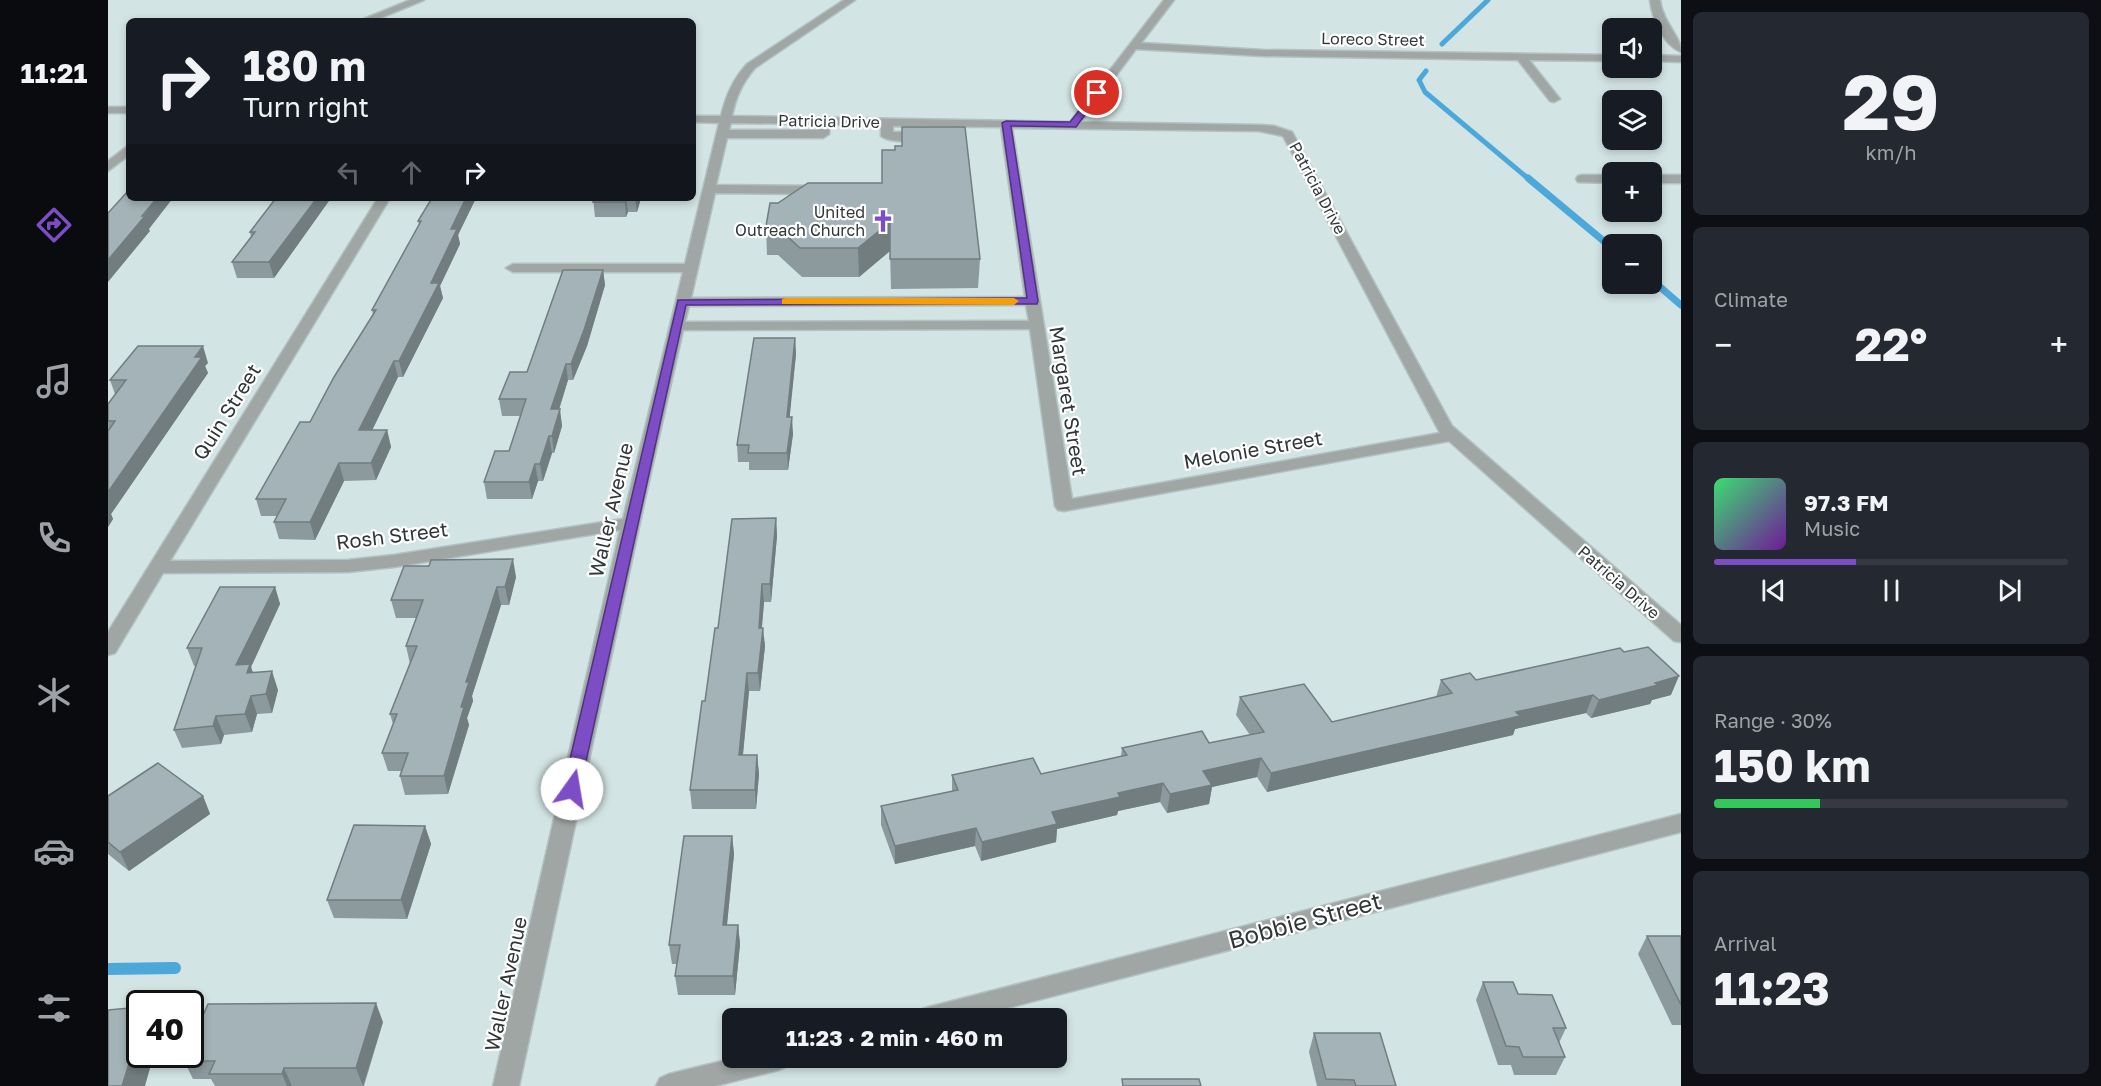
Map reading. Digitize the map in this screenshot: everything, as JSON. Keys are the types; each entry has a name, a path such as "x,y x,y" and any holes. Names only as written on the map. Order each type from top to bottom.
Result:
{"street":[{"path":"372,18 419,0"},
{"name":"Waller Avenue","path":"506,1086 630,523 722,126 735,87 751,66 850,0"},
{"path":"1073,125 1132,46 1170,0"},
{"path":"1655,0 1656,12 1662,26 1681,49"},
{"name":"Loreco Street","path":"1132,46 1263,53 1602,58"},
{"path":"1521,57 1554,99"},
{"path":"1662,58 1681,59"},
{"path":"108,110 126,110"},
{"path":"696,120 722,126"},
{"name":"Patricia Drive","path":"722,126 823,134 825,120 1266,128 1288,134 1439,420 1450,436 1681,636"},
{"path":"887,122 887,136 942,136"},
{"path":"964,123 964,136"},
{"name":"Margaret Street","path":"1006,123 1064,506"},
{"path":"108,167 126,152"},
{"path":"1582,179 1602,179"},
{"path":"1662,179 1681,180"},
{"path":"708,189 842,190"},
{"name":"Quin Street","path":"108,648 382,201"},
{"path":"513,268 689,268"},
{"path":"682,302 1033,301"},
{"path":"872,302 873,325"},
{"path":"676,326 1037,325"},
{"name":"Melonie Street","path":"1064,506 1450,436"},
{"name":"Rosh Street","path":"157,567 358,565 630,523"},
{"name":"Bobbie Street","path":"968,1008 1681,823"},
{"path":"669,1086 740,1068"}],"building":[{"name":"United Outreach Church","path":"902,127 965,127 980,259 890,259 890,222 858,248 800,248 776,226 766,226 770,203 778,203 808,183 882,183 882,150 895,150 895,146 902,146"},
{"path":"126,193 126,201 154,201 142,216 145,216 108,260 108,213"},
{"path":"274,201 315,201 269,262 232,262 255,232 250,232"},
{"path":"430,201 465,201 451,229 457,229 431,283 439,283 399,361 394,361 359,430 387,430 371,463 339,463 310,522 274,522 286,499 256,499 300,422 310,422 334,377 376,310 372,310 421,221 418,221"},
{"path":"594,201 625,201 625,202"},
{"path":"563,270 603,270 584,330 571,364 566,364 551,409 560,409 552,436 549,436 540,464 535,464 529,482 484,482 495,451 509,451 526,399 499,399 510,372 527,372"},
{"path":"754,338 795,338 787,417 792,417 787,453 748,453 749,445 737,445"},
{"path":"138,346 203,346 195,357 202,357 108,492 108,431 115,421 108,421 108,404 126,380 110,380"},
{"path":"776,518 770,584 762,584 759,628 763,628 758,673 747,673 739,755 757,755 755,790 690,790 702,701 705,701 715,628 718,628 732,519"},
{"path":"513,559 505,587 497,587 466,682 469,682 461,707 464,707 444,776 400,776 408,753 382,753 397,714 390,714 417,646 406,646 423,600 391,600 404,566 429,566 431,560"},
{"path":"220,587 275,587 236,665 250,664 247,673 272,671 266,694 251,696 245,714 216,716 213,726 174,730 202,648 187,648"},
{"path":"1648,647 1679,676 1655,683 1658,685 1599,700 1593,695 1516,712 1520,716 1271,773 1261,758 1203,771 1212,785 1170,794 1163,783 1118,793 1120,797 1052,812 1057,824 982,842 976,828 895,846 881,806 958,790 952,775 1033,758 1041,774 1127,755 1122,748 1202,731 1209,743 1264,732 1240,697 1304,684 1332,722 1452,693 1441,680 1470,673 1476,680 1620,648 1624,652"},
{"path":"158,763 203,796 120,852 108,842 108,796"},
{"path":"354,825 425,826 401,900 327,900"},
{"path":"684,836 732,836 723,925 738,925 733,976 675,976 680,945 669,945"},
{"path":"1647,936 1681,936 1681,1005"},
{"path":"1483,982 1513,982 1518,994 1552,995 1566,1028 1553,1028 1565,1057 1523,1057 1519,1047 1506,1046"},
{"path":"376,1003 356,1068 284,1068 282,1074 209,1074 215,1061 204,1061 204,1013 208,1004"},
{"path":"126,1008 128,1068 122,1086 108,1086 108,1010"},
{"path":"1314,1033 1380,1033 1396,1086 1356,1086 1354,1080 1326,1079"},
{"path":"1122,1079 1199,1079 1201,1086 1123,1086"}],"waterway":[{"path":"1442,44 1488,0"},
{"path":"1426,71 1419,80 1425,92 1530,180"},
{"path":"1528,178 1602,240"},
{"path":"1662,289 1681,305"},
{"path":"108,969 175,968"}],"slow traffic":[{"path":"786,302 1014,301"}],"place":[{"name":"United Outreach Church","path":"883,221"}],"route":[{"path":"572,789 682,302 1033,301 1006,123 1073,125 1097,93"}]}
